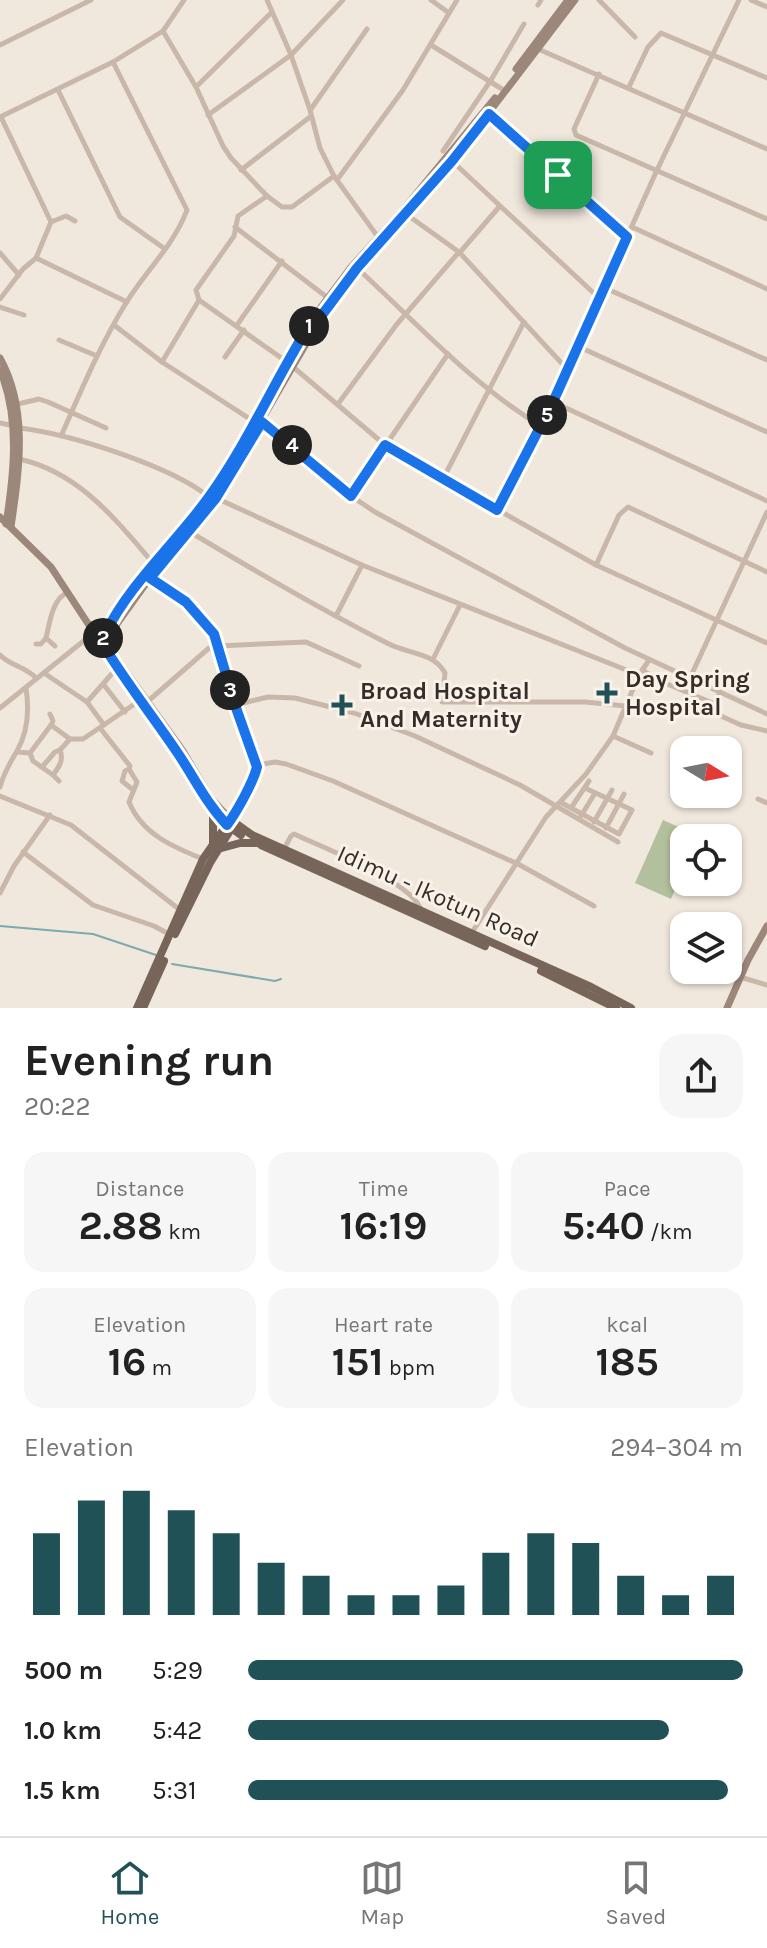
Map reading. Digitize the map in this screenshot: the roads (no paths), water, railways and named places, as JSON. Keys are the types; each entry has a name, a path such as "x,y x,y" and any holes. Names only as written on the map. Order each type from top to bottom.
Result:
{"main road":[{"path":"102,635 117,624 213,498 328,298 443,163 568,0"},
{"path":"317,318 452,161 575,0"},
{"path":"0,358 18,404 6,521"},
{"path":"0,370 17,427 19,459 6,521"},
{"path":"102,635 154,564 213,498"},
{"path":"6,521 45,560 102,635 117,668 183,751 210,797 242,836 484,943 616,1008"},
{"path":"6,521 53,566 102,635 213,810 232,823"},
{"path":"213,810 215,848"},
{"path":"140,1008 215,848 232,823"},
{"name":"Idimu - Ikotun Road","path":"232,823 252,835 471,934 484,943 591,987 631,1008"},
{"path":"140,1008 203,859 215,848 257,843"},
{"path":"742,973 767,926"},
{"path":"727,1008 737,984"}],"street":[{"path":"0,45 91,0"},
{"path":"51,222 1,117 113,62 163,31 184,0"},
{"path":"267,0 291,55 320,148 336,178 378,237"},
{"path":"208,115 291,55 343,0"},
{"path":"431,0 449,13"},
{"path":"163,31 196,87 223,146 267,196 282,207 292,207 336,178 403,90 457,0"},
{"path":"599,0 635,37"},
{"path":"497,510 553,402 657,170 739,0"},
{"path":"751,0 767,7"},
{"path":"196,87 272,12"},
{"path":"443,151 524,24"},
{"path":"241,170 311,113 367,29"},
{"path":"629,87 648,47 661,33 767,78"},
{"path":"431,45 502,89"},
{"path":"538,49 767,149"},
{"path":"61,436 114,325 187,210 113,62"},
{"path":"599,74 574,133 767,219"},
{"path":"58,90 120,217 165,249"},
{"path":"489,114 627,237"},
{"path":"452,161 599,298"},
{"path":"267,196 240,215 232,238 196,290 199,300 290,364 385,445 596,565 767,643"},
{"path":"338,404 407,313 499,207"},
{"path":"406,214 460,251 567,369"},
{"path":"0,299 36,258 51,222 66,216 75,221"},
{"path":"235,227 328,298"},
{"path":"632,227 767,289"},
{"path":"0,253 19,275"},
{"path":"36,258 127,302"},
{"path":"237,325 282,261"},
{"path":"357,268 448,354 513,409 541,426"},
{"path":"605,288 767,360"},
{"path":"162,362 199,300"},
{"path":"0,307 24,315"},
{"path":"443,479 524,322"},
{"path":"114,325 162,362 259,422 375,512 561,615 649,660 767,714"},
{"path":"225,357 244,330"},
{"path":"59,340 97,356"},
{"path":"577,346 767,432"},
{"path":"351,496 448,354"},
{"path":"18,404 39,399 106,428"},
{"path":"553,402 767,501"},
{"path":"0,423 61,436 169,471 213,498 362,565 641,672 715,704 721,716 767,731"},
{"path":"19,459 53,472 93,496 154,564"},
{"path":"596,565 619,515 628,507 767,572"},
{"path":"690,678 767,512"},
{"path":"190,532 393,646 433,659 445,673 442,702 585,702 625,706"},
{"path":"336,616 362,565"},
{"path":"150,578 186,602 214,634 257,765 232,823"},
{"path":"36,644 41,644 46,638 58,598 68,592"},
{"path":"433,659 460,605"},
{"path":"0,708 36,678 102,635"},
{"path":"46,638 55,646"},
{"path":"51,725 70,739 83,739 171,683 209,648 218,646 306,642 359,666"},
{"path":"0,655 36,678"},
{"path":"471,934 546,817 562,803 613,736 634,685 649,660"},
{"path":"87,702 117,668"},
{"path":"44,673 87,702 129,763 137,782 132,789 130,807 150,832 166,843 203,859"},
{"path":"634,685 660,681"},
{"path":"104,685 125,712"},
{"path":"0,787 9,762 17,752 29,709 26,687"},
{"path":"715,704 720,692"},
{"path":"235,705 268,697 295,698 354,713 415,736 520,785 618,842"},
{"path":"30,753 51,725 50,714"},
{"path":"613,736 651,753"},
{"path":"42,767 70,739"},
{"path":"53,775 63,756 60,750"},
{"path":"17,752 30,753"},
{"path":"30,753 33,761 59,781"},
{"path":"257,765 275,762 312,773 518,864 594,906"},
{"path":"129,769 125,771 122,781 132,789"},
{"path":"571,808 589,781"},
{"path":"562,803 619,834 632,810 585,788"},
{"path":"594,822 612,790"},
{"path":"581,816 595,793"},
{"path":"606,828 624,794"},
{"path":"0,796 71,825 180,910"},
{"path":"758,799 767,803"},
{"path":"0,893 23,852 50,815"},
{"path":"284,849 294,834 409,891 417,898 423,913"},
{"path":"23,852 93,905 170,934"},
{"path":"742,978 767,985"}],"waterway":[{"path":"0,926 93,934 156,955"},
{"path":"172,964 275,981 281,979"}],"place":[{"name":"Day Spring Hospital","path":"607,693"},
{"name":"Broad Hospital And Maternity","path":"342,705"}]}
